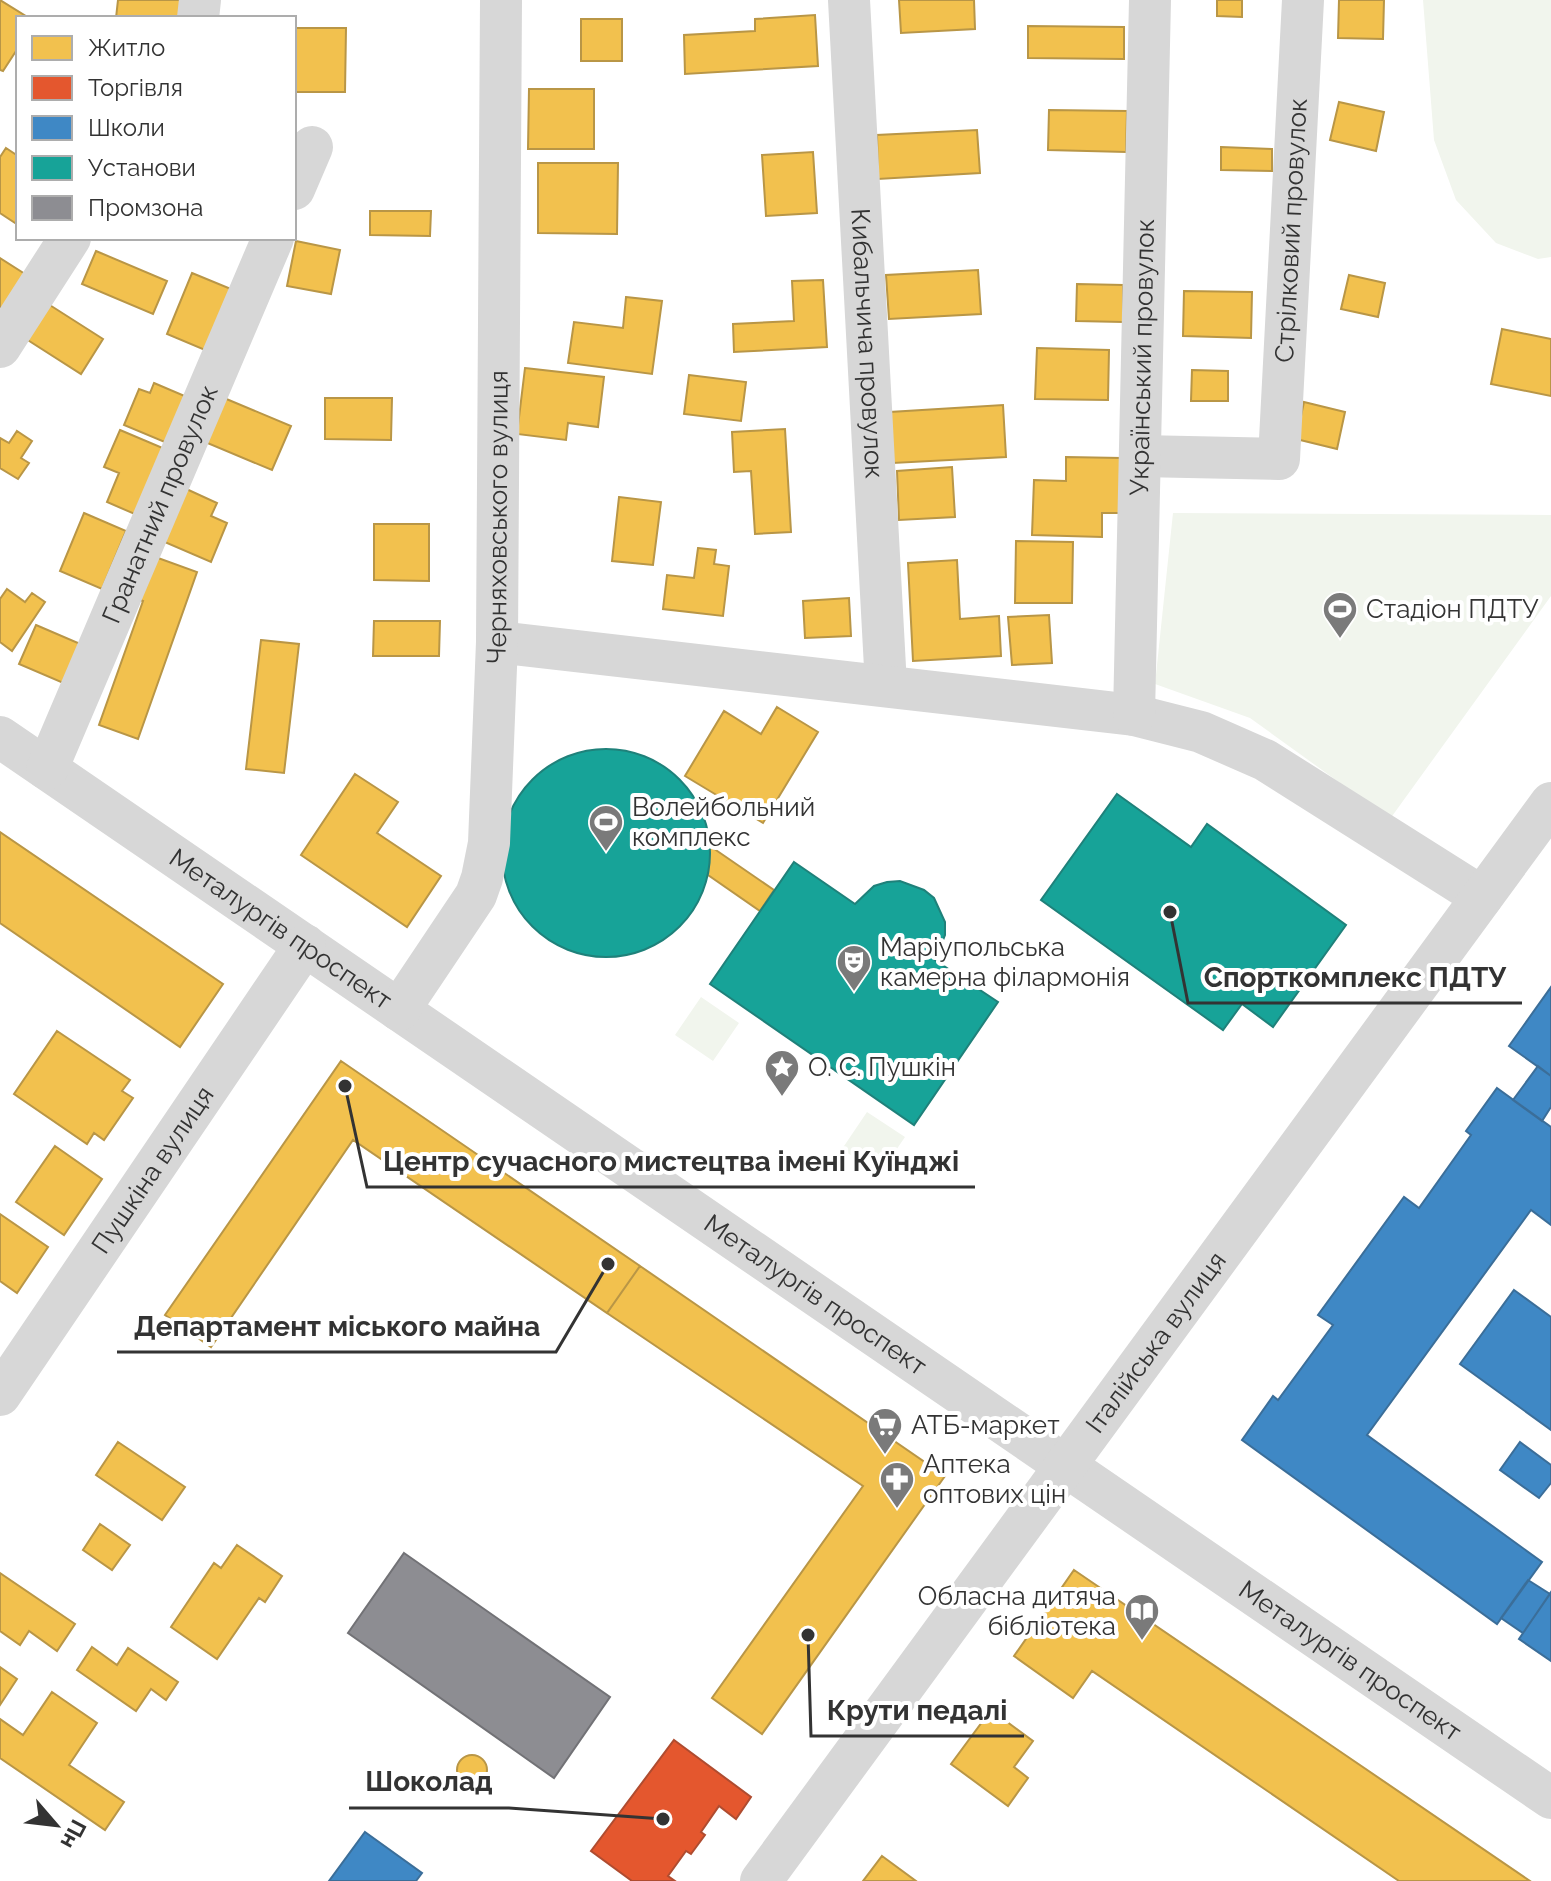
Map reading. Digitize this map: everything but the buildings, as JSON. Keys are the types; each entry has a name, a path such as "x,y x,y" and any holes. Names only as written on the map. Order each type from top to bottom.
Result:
{"street":[{"name":"Черняховського вулиця","path":"399,1010 466,911 482,878 489,843 497,642 501,0"},
{"name":"Кибальчича провулок","path":"849,0 886,686"},
{"name":"Український провулок","path":"1134,715 1150,0"},
{"name":"Стрілковий провулок","path":"1140,456 1279,459 1303,0"},
{"path":"296,184 312,147"},
{"path":"0,347 69,240"},
{"name":"Гранатний провулок","path":"47,769 272,240"},
{"path":"497,642 1134,715 1201,732 1265,760 1482,897"},
{"name":"Металургів проспект","path":"0,737 1551,1798"},
{"name":"Італійська вулиця","path":"761,1881 1551,803"},
{"name":"Пушкіна вулиця","path":"0,1395 305,945"}],"shaded area":[{"path":"1423,0 1551,0 1551,257 1538,259 1496,243 1456,200 1434,140"},
{"name":"Стадіон ПДТУ","path":"1173,513 1551,515 1551,596 1390,819 1250,718 1155,684"},
{"path":"701,997 739,1023 713,1061 675,1035"},
{"path":"867,1112 905,1137 879,1175 842,1149"}],"place":[{"name":"Стадіон ПДТУ","path":"1340,640"},
{"name":"Волейбольний комплекс","path":"606,853"},
{"name":"Спорткомплекс ПДТУ","path":"1170,912"},
{"name":"Маріупольська камерна філармонія","path":"854,993"},
{"name":"Центр сучасного мистецтва імені Куїнджі","path":"345,1086"},
{"name":"О. С. Пушкін","path":"782,1098"},
{"name":"Департамент міського майна","path":"608,1264"},
{"name":"АТБ-маркет","path":"885,1456"},
{"name":"Аптека оптових цін","path":"897,1510"},
{"name":"Крути педалі","path":"808,1635"},
{"name":"Обласна дитяча бібліотека","path":"1142,1642"},
{"name":"Шоколад","path":"663,1819"}]}
